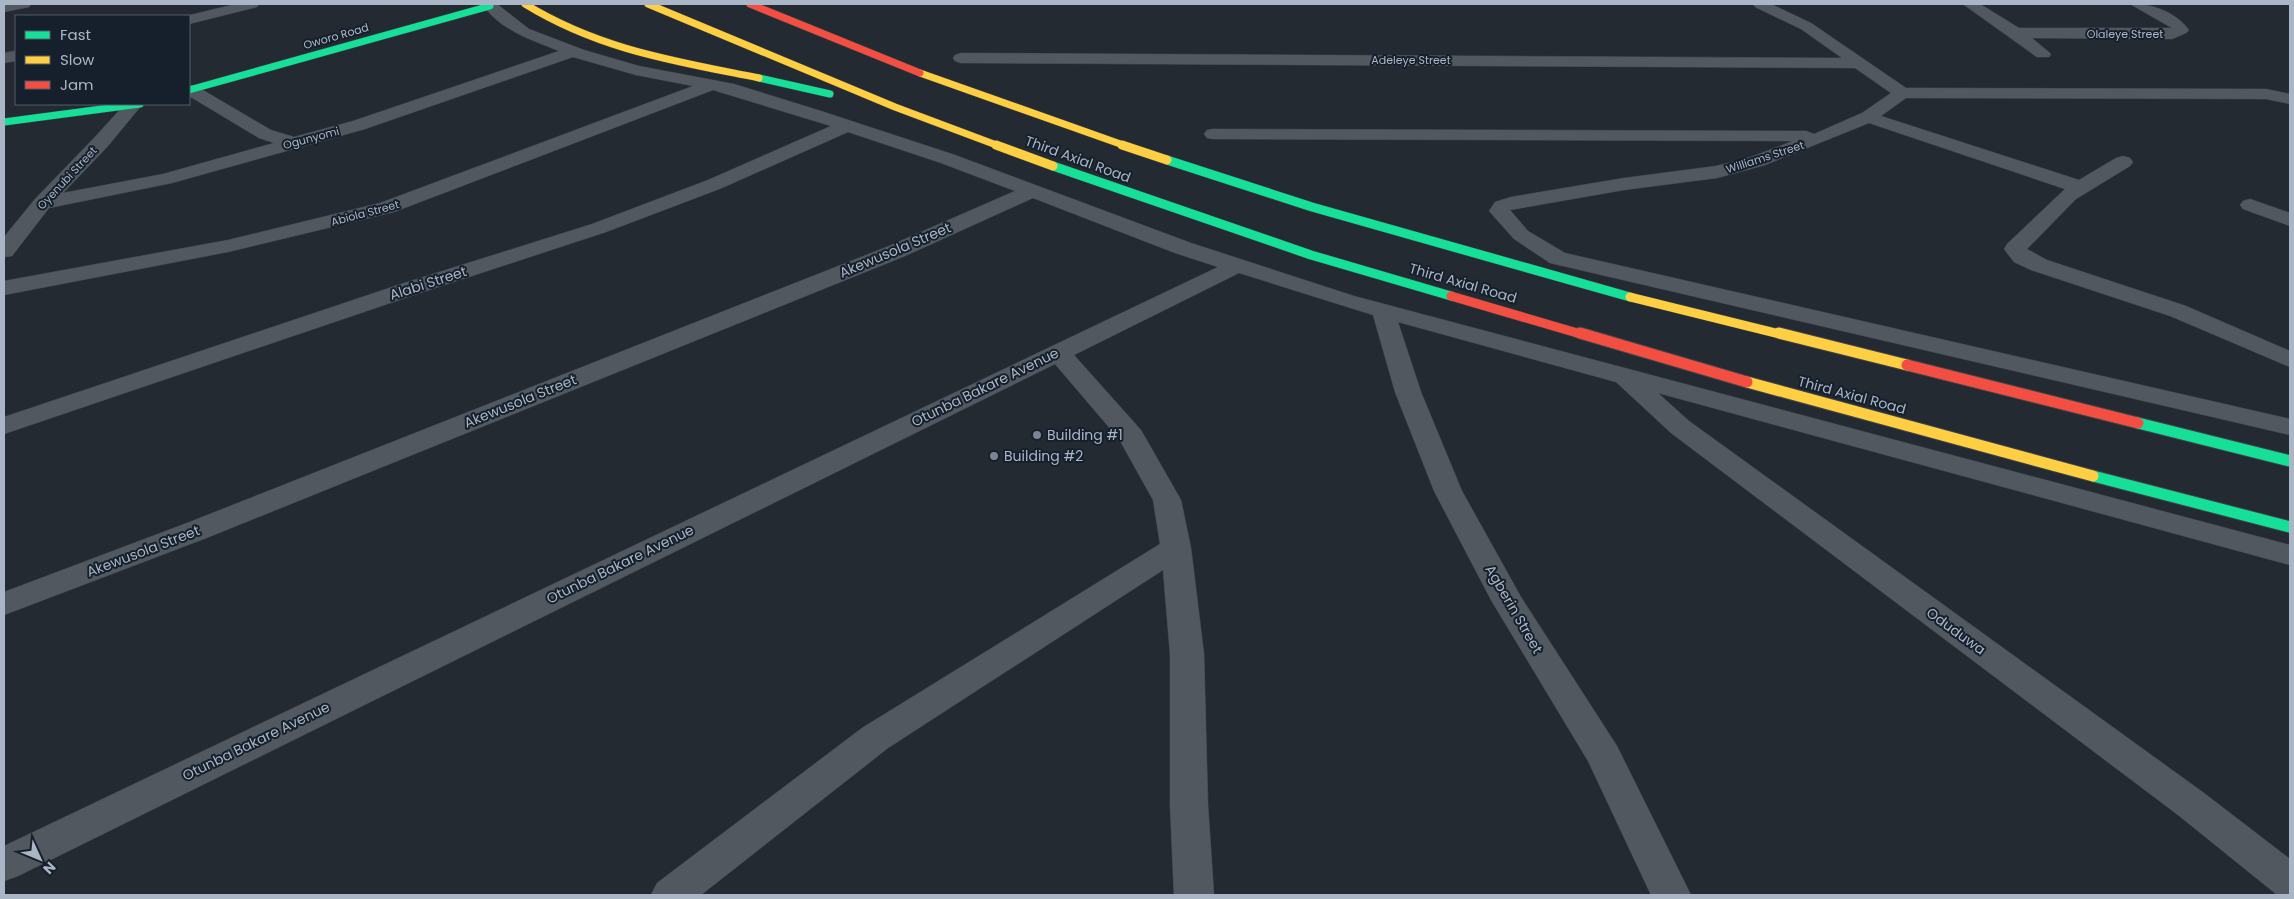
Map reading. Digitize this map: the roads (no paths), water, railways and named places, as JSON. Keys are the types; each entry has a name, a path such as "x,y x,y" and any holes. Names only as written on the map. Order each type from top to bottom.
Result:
{"main road":[{"path":"524,4 549,20 598,40 656,56 895,108"},
{"name":"Third Axial Road","path":"648,4 895,108 1125,192 1311,254 1725,376 2190,502 2290,527"},
{"name":"Oworo Road","path":"190,90 490,5"},
{"name":"Third Axial Road","path":"754,5 952,86 1128,147 1312,207 1552,266 2290,461"},
{"path":"4,122 136,105"}],"street":[{"path":"4,8 24,4"},
{"path":"190,20 252,4"},
{"path":"1760,4 1806,26 1902,93 2266,94 2290,99"},
{"path":"1970,4 2016,33 2043,54"},
{"name":"Olaleye Street","path":"2016,33 2172,34 2181,30 2176,23 2137,4"},
{"path":"490,5 524,32 574,51 636,70 711,85 948,159 1183,248 1346,301 2290,555"},
{"name":"Ogunyomi","path":"42,203 164,179 368,122 574,51"},
{"name":"Adeleye Street","path":"961,58 1861,63"},
{"name":"Abiola Street","path":"4,288 228,246 387,208 711,85"},
{"path":"190,90 265,134 292,143"},
{"name":"Williams Street","path":"1552,266 1499,211 1502,206 1624,184 1717,172 1758,161 1825,136 1868,117 1902,93"},
{"name":"Oyenubi Street","path":"4,251 42,203 136,105"},
{"path":"1868,117 2079,187"},
{"name":"Alabi Street","path":"4,426 377,300 598,228 715,184 846,126"},
{"path":"1213,134 1825,136"},
{"path":"2122,162 2069,194 2015,249 2022,257 2039,265 2178,311 2290,360"},
{"name":"Akewusola Street","path":"4,604 216,523 897,251 1032,191"},
{"path":"2250,205 2290,220"},
{"name":"Otunba Bakare Avenue","path":"4,864 1237,266"},
{"path":"1552,266 2290,427"},
{"name":"Agberin Street","path":"1383,311 1408,392 1448,491 1507,600 1604,756 1670,895"},
{"path":"1058,352 1131,436 1167,500 1176,548 1187,654 1189,806 1194,895"},
{"name":"Oduduwa","path":"1624,377 1680,427 2191,804 2290,882"},
{"path":"671,895 875,738 1176,548"}],"place":[{"name":"Building #1","path":"1037,435"},
{"name":"Building #2","path":"994,456"}]}
